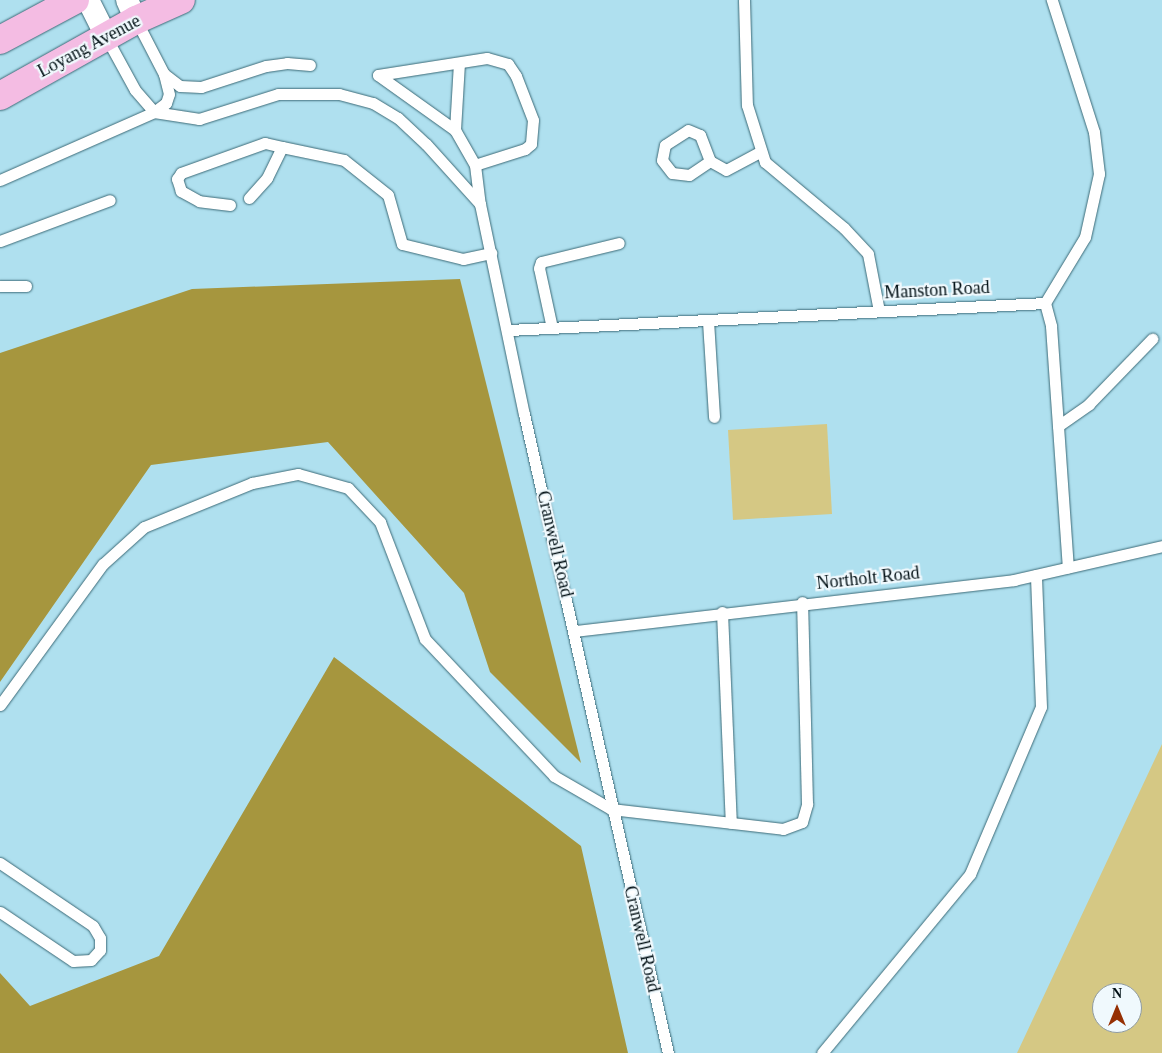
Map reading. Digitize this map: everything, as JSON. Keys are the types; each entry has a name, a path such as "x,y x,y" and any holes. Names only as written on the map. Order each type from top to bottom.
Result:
{"main road":[{"path":"0,39 26,11 32,0"},
{"path":"0,39 75,0"},
{"name":"Loyang Avenue","path":"0,96 106,36 132,10 181,0"}],"street":[{"path":"88,0 106,36"}],"lane":[{"path":"744,0 747,105 765,162 810,197 868,254 879,311"},
{"path":"1052,0 1094,132 1099,174 1085,237 1045,303 1051,326 1068,567"},
{"path":"0,180 154,112 166,103 169,94 164,74 132,10"},
{"path":"106,36 135,90 154,112 198,119 278,94 339,94 373,103 398,118 426,144 480,204"},
{"path":"455,130 459,63 496,58 508,64 516,76 533,120 534,134 526,150 475,165"},
{"path":"164,74 172,82 190,89 266,66 287,63 310,65"},
{"name":"Cranwell Road","path":"459,63 378,75 455,130 475,165 480,204 509,330 524,414 575,631 612,809 668,1053"},
{"path":"710,161 689,176 672,173 662,160 665,145 688,130 700,135 710,161 726,170 761,151"},
{"path":"230,205 199,201 182,191 178,179 181,173 265,143 344,160 388,195 402,244 463,260 491,253"},
{"path":"249,198 267,178 282,147"},
{"path":"0,241 110,200"},
{"path":"552,328 539,268 541,262 619,242"},
{"path":"0,286 26,286"},
{"name":"Manston Road","path":"509,330 1045,303"},
{"path":"708,321 714,417"},
{"path":"1058,426 1089,404 1152,339"},
{"path":"0,705 104,564 144,527 252,483 298,474 348,488 380,522 425,639 554,776 612,809 783,829 795,827 806,815 802,602"},
{"name":"Northolt Road","path":"575,631 802,602 1014,580 1162,546"},
{"path":"822,1053 970,874 1041,706 1036,575"},
{"path":"722,612 731,823"},
{"path":"0,863 93,926 100,938 100,950 92,960 73,961 0,912"}],"shaded area":[{"path":"460,279 581,763 490,672 464,593 328,442 151,465 0,682 0,353 192,289"},
{"path":"827,424 832,514 733,520 728,430"},
{"path":"334,657 581,846 628,1053 0,1053 0,973 30,1006 159,956"},
{"path":"1162,744 1162,1053 1017,1053"}]}
